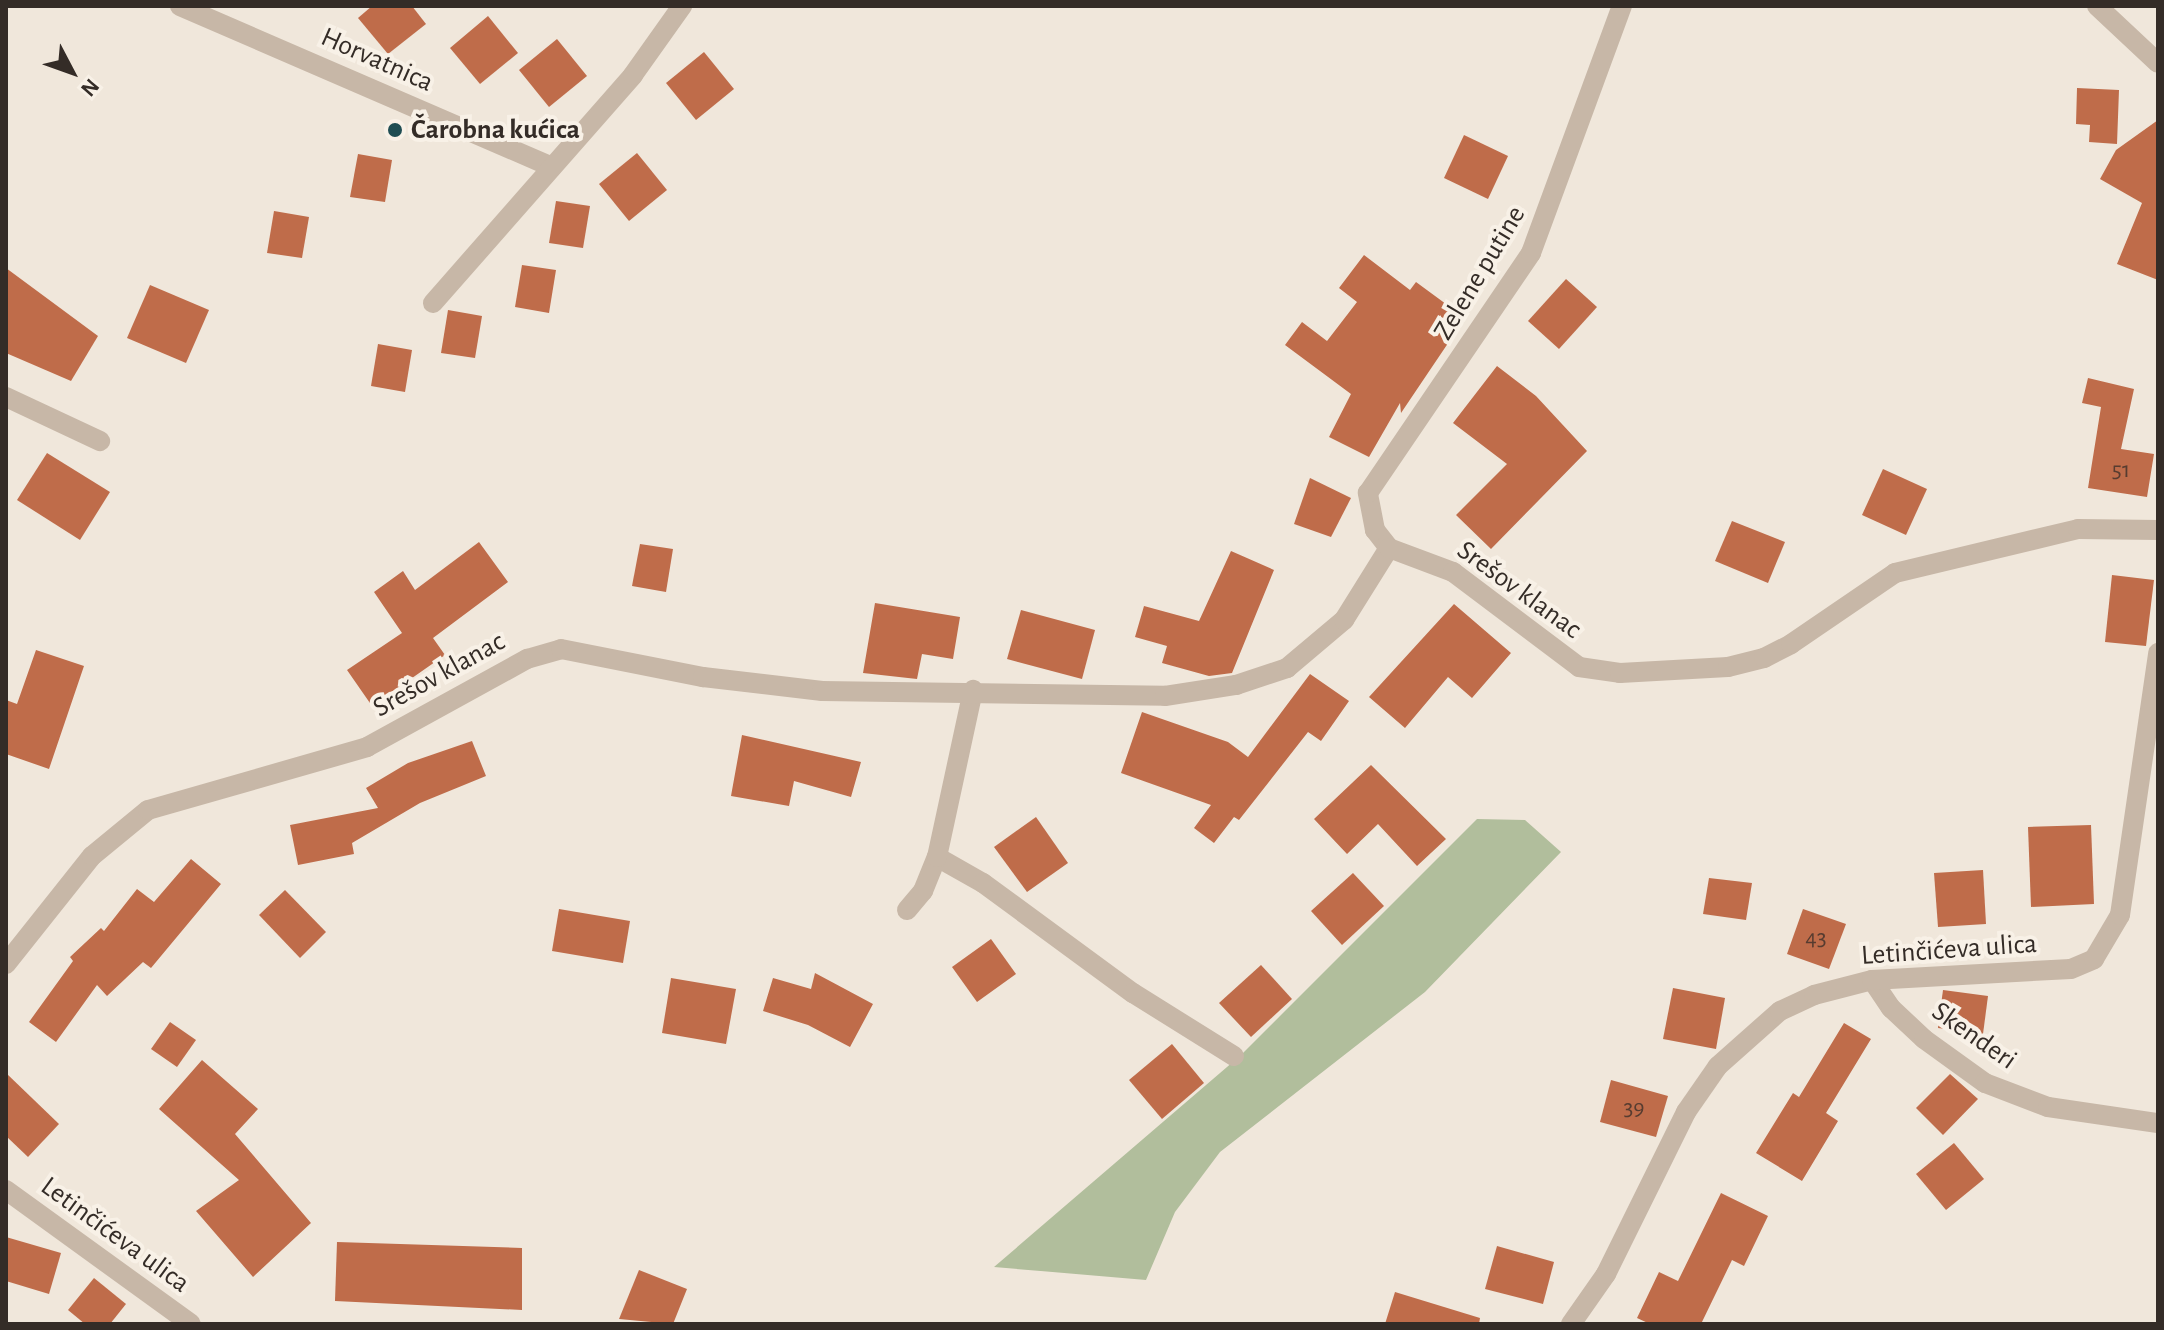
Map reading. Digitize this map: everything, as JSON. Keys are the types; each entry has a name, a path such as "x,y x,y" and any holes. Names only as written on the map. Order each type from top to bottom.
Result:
{"street":[{"name":"Horvatnica","path":"180,6 550,166"},
{"path":"433,303 633,75 682,6"},
{"name":"Zelene putine","path":"1389,548 1375,530 1368,493 1531,253 1575,145 1622,6"},
{"path":"2097,6 2158,63"},
{"path":"6,397 100,441"},
{"name":"Srešov klanac","path":"6,964 92,856 148,810 367,747 527,659 561,649 580,650 703,677 822,691 973,690 1165,696 1265,678 1310,653 1344,620 1389,548 1453,572 1579,667 1620,673 1728,667 1764,658 1895,573 2078,529 2158,530"},
{"name":"Letinčićeva ulica","path":"1571,1324 1606,1274 1669,1141 1718,1066 1780,1011 1814,995 1872,980 2071,969 2094,959 2120,915 2158,653"},
{"path":"907,910 923,891 937,857 973,690"},
{"path":"937,857 983,883 1133,993 1234,1056"},
{"name":"Skenderi","path":"1872,980 1891,1008 1985,1083 2048,1107 2158,1123"},
{"name":"Letinčićeva ulica","path":"6,1190 191,1324"}],"green space":[{"path":"1477,819 1525,820 1561,852 1425,992 1220,1152 1175,1212 1146,1280 994,1267 1241,1055"}],"building":[{"path":"372,6 412,6 426,24 388,54 358,18"},
{"path":"488,16 518,53 480,84 450,48"},
{"path":"557,39 587,76 549,107 519,70"},
{"path":"704,52 734,89 696,120 666,83"},
{"path":"2077,88 2119,90 2117,144 2089,142 2090,125 2076,124"},
{"path":"2158,120 2158,280 2117,264 2142,203 2100,179 2116,150"},
{"path":"1464,135 1508,156 1488,199 1444,178"},
{"path":"637,153 667,190 629,221 599,184"},
{"path":"358,154 392,160 385,202 350,197"},
{"path":"556,201 590,206 583,248 549,243"},
{"path":"274,211 309,217 302,258 267,253"},
{"path":"1364,255 1410,290 1416,282 1465,318 1401,413 1400,403 1369,457 1329,437 1351,394 1285,345 1302,322 1327,341 1357,302 1339,288"},
{"path":"522,265 556,270 549,313 515,307"},
{"path":"6,268 98,336 71,381 6,353"},
{"path":"1566,279 1597,307 1559,349 1528,321"},
{"path":"150,285 209,310 186,363 127,338"},
{"path":"448,310 482,316 475,358 441,353"},
{"path":"378,344 412,350 405,392 371,386"},
{"path":"1497,366 1536,396 1587,451 1491,549 1456,515 1507,464 1453,423"},
{"path":"2088,378 2134,389 2121,449 2154,454 2147,497 2088,488 2101,407 2082,403"},
{"path":"47,453 110,492 80,540 17,500"},
{"path":"1883,469 1927,489 1906,535 1862,515"},
{"path":"1310,478 1351,498 1331,537 1294,524"},
{"path":"1732,521 1785,542 1768,583 1715,561"},
{"path":"479,542 508,582 433,638 445,655 372,706 347,670 402,633 374,592 403,571 415,590"},
{"path":"640,544 673,549 666,592 632,586"},
{"path":"1231,551 1274,570 1232,673 1209,676 1162,663 1167,646 1135,637 1144,606 1199,621"},
{"path":"2112,575 2154,580 2146,646 2105,642"},
{"path":"875,603 960,617 953,659 922,654 917,679 863,673"},
{"path":"1454,604 1511,653 1472,698 1448,677 1405,728 1369,697"},
{"path":"1021,610 1095,630 1082,679 1007,659"},
{"path":"36,650 84,666 49,769 6,754 6,700 17,704"},
{"path":"1310,674 1349,701 1321,741 1308,732 1239,820 1234,817 1214,843 1194,828 1211,805 1121,773 1142,712 1228,742 1248,757"},
{"path":"742,735 861,762 851,797 794,781 789,806 731,796"},
{"path":"472,741 486,776 420,803 352,843 354,854 298,865 290,825 378,808 366,788 408,763"},
{"path":"1371,765 1446,839 1417,866 1378,824 1347,854 1314,819"},
{"path":"1036,817 1068,863 1027,892 994,847"},
{"path":"2091,825 2094,904 2031,907 2028,827"},
{"path":"191,859 221,884 151,968 143,962 107,996 97,985 56,1042 29,1022 73,961 70,957 101,928 104,931 137,889 154,902"},
{"path":"1983,870 1986,924 1938,927 1934,873"},
{"path":"1353,873 1384,906 1342,945 1311,911"},
{"path":"1709,878 1752,883 1746,920 1703,914"},
{"path":"285,890 326,932 300,958 259,915"},
{"path":"559,909 630,921 623,963 552,951"},
{"path":"1803,909 1846,924 1829,969 1787,954"},
{"path":"991,939 1016,974 977,1002 952,967"},
{"path":"1261,965 1292,999 1251,1037 1219,1003"},
{"path":"815,973 873,1004 850,1047 808,1025 763,1011 773,978 811,989"},
{"path":"671,978 736,989 726,1044 662,1033"},
{"path":"1673,988 1725,998 1716,1049 1663,1039"},
{"path":"1943,990 1988,996 1983,1034 1938,1028"},
{"path":"170,1022 196,1040 177,1067 151,1049"},
{"path":"1844,1023 1871,1039 1826,1113 1838,1121 1802,1181 1756,1153 1793,1093 1799,1097"},
{"path":"1172,1044 1204,1083 1162,1119 1129,1080"},
{"path":"202,1060 258,1109 235,1134 311,1223 253,1277 196,1211 239,1180 159,1109"},
{"path":"6,1073 59,1124 28,1157 6,1136"},
{"path":"1950,1074 1978,1099 1943,1135 1916,1108"},
{"path":"1611,1080 1668,1096 1656,1137 1600,1122"},
{"path":"1954,1143 1984,1179 1946,1210 1916,1174"},
{"path":"1721,1193 1768,1216 1744,1266 1732,1260 1701,1324 1650,1324 1637,1318 1659,1272 1678,1281"},
{"path":"6,1237 61,1253 49,1294 6,1281"},
{"path":"337,1242 522,1248 522,1310 335,1301"},
{"path":"1497,1246 1554,1262 1543,1304 1485,1289"},
{"path":"639,1270 687,1289 673,1324 619,1319"},
{"path":"94,1278 126,1304 110,1324 85,1324 68,1310"},
{"path":"1395,1292 1480,1318 1479,1324 1385,1324"}],"place":[{"name":"Čarobna kućica","path":"395,130"}]}
